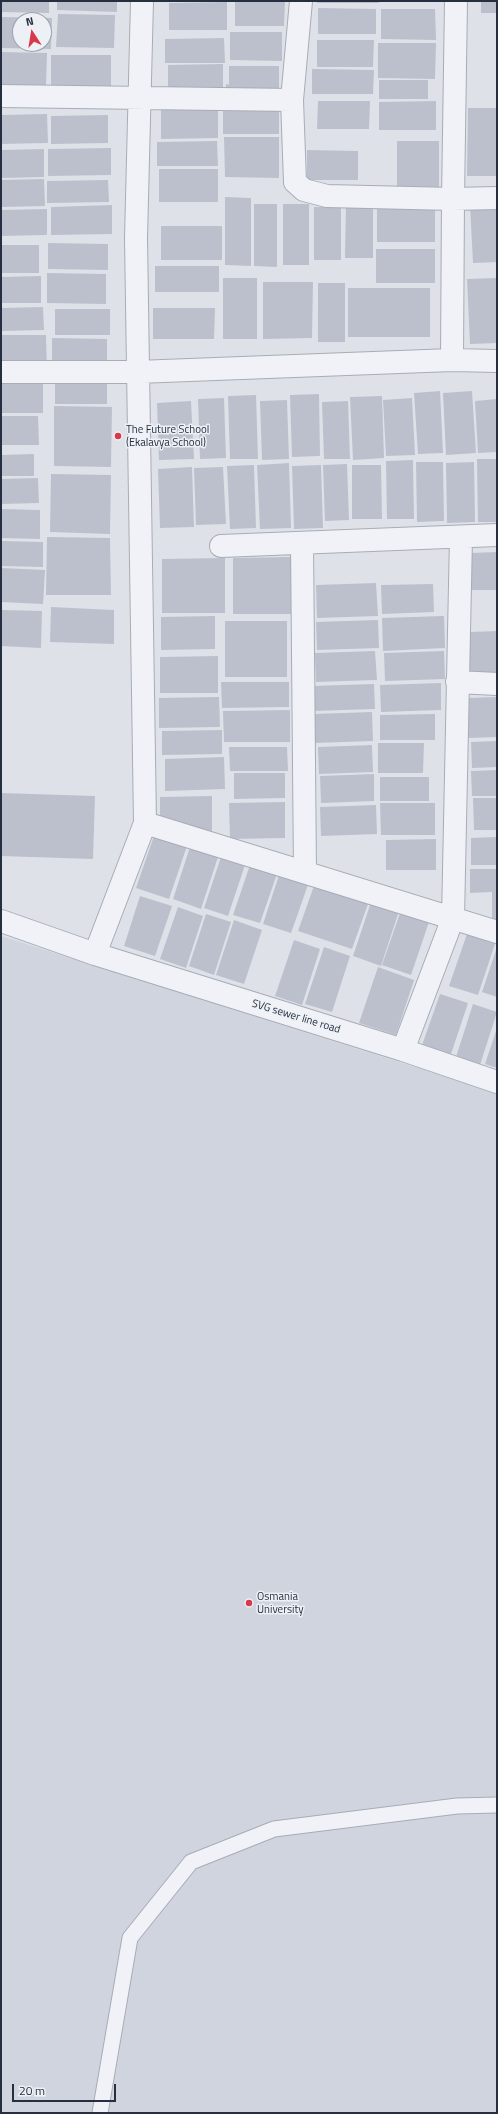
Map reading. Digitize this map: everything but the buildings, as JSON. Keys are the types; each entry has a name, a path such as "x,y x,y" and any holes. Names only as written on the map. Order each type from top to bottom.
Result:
{"street":[{"path":"95,954 145,823 136,238 142,1"},
{"path":"301,1 292,100 295,182 304,190 326,196 452,199 497,198"},
{"path":"452,360 452,199 456,1"},
{"path":"1,96 292,100"},
{"path":"1,372 137,372 452,360 497,361"},
{"path":"221,546 497,535"},
{"path":"403,1050 453,918 461,537"},
{"path":"302,543 305,872"},
{"path":"457,682 497,684"},
{"path":"145,823 497,932"},
{"name":"SVG sewer line road","path":"1,921 95,954 403,1050 497,1082"}],"lane":[{"path":"100,2113 130,1938 191,1862 274,1829 457,1806 497,1805"}],"shaded area":[{"name":"Osmania University","path":"1,936 497,1093 497,2113 1,2113"}],"place":[{"name":"The Future School (Ekalavya School)","path":"118,436"},
{"name":"Osmania University","path":"249,1603"}]}
